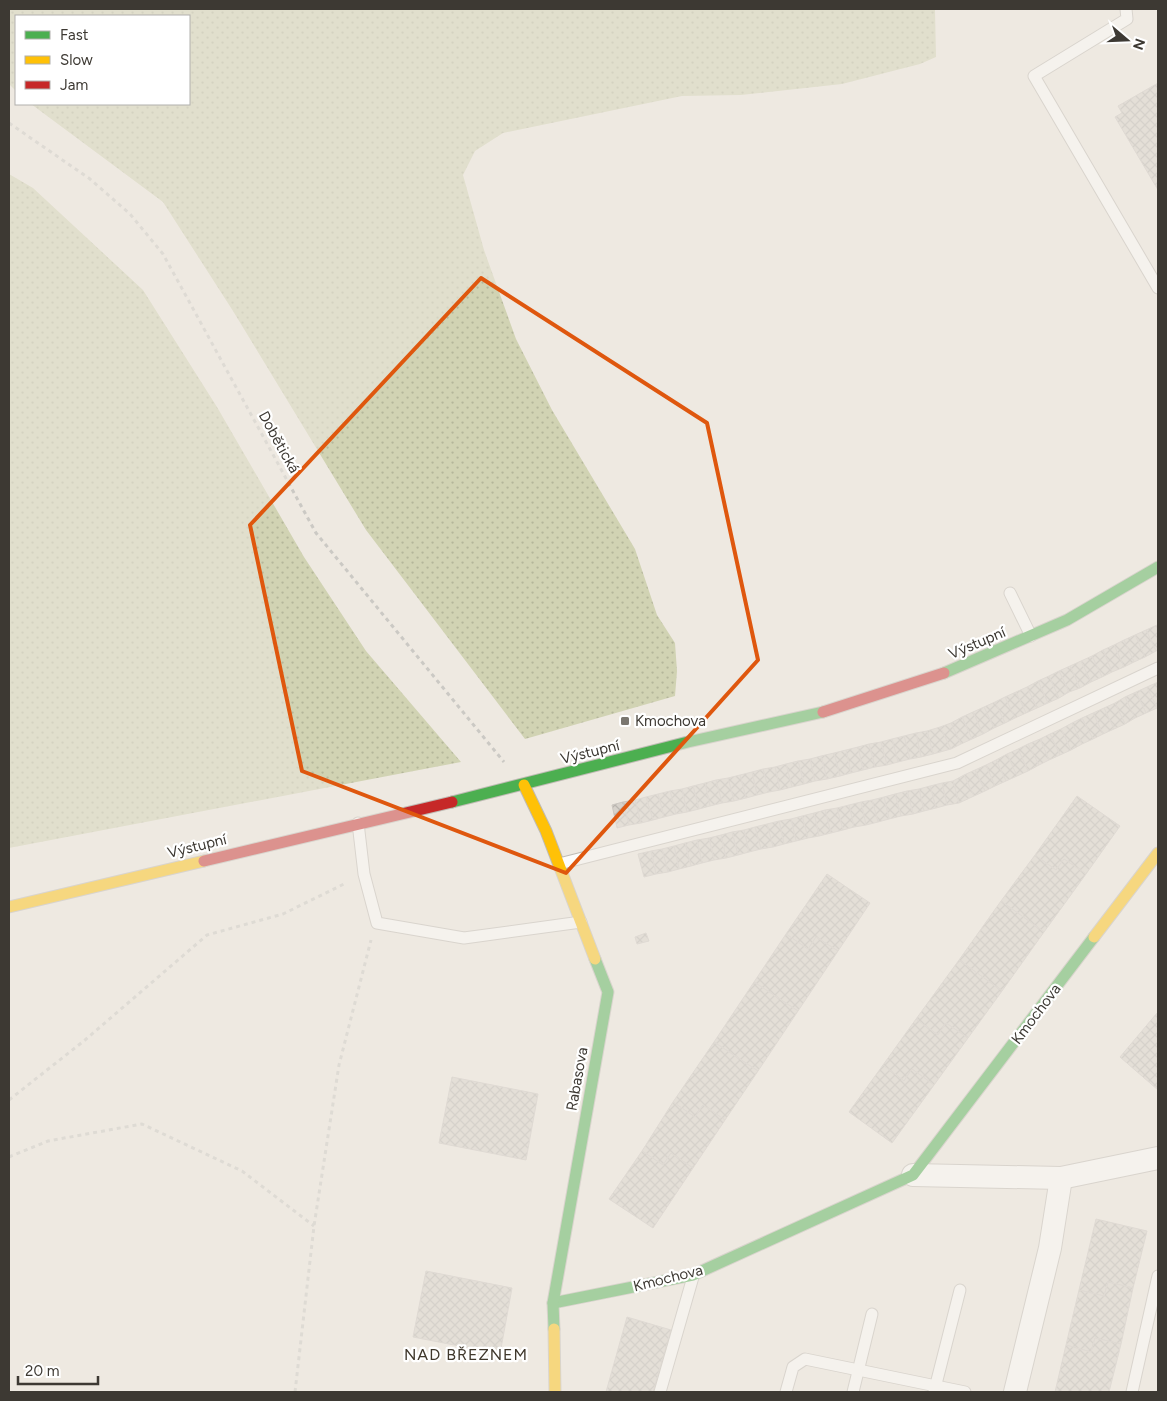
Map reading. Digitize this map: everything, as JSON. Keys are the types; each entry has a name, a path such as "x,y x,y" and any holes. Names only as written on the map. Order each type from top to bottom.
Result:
{"street":[{"name":"Výstupní","path":"9,907 524,785 688,742 835,709 948,672 1031,636 1067,620 1158,567"},
{"name":"Rabasova","path":"524,785 559,864 608,992 553,1303 554,1392"},
{"name":"Kmochova","path":"914,1175 1158,853"},
{"name":"Kmochova","path":"553,1303 694,1275 914,1175 1061,1178 1158,1158"},
{"path":"1015,1392 1050,1248 1061,1178"}],"lane":[{"path":"1126,9 1127,19 1034,76 1158,288"},
{"path":"1010,593 1031,636"},
{"path":"559,864 957,763 1158,668"},
{"path":"358,823 364,874 377,923 464,938 581,922"},
{"path":"660,1392 694,1275"},
{"path":"1132,1392 1158,1276"},
{"path":"935,1389 960,1290"},
{"path":"853,1392 872,1314"},
{"path":"786,1392 792,1367 805,1359 858,1369 935,1389 965,1392"}],"path":[{"name":"Dobětická","path":"9,123 90,179 130,214 163,254 316,533 524,785"},
{"path":"9,1100 85,1040 207,935 283,914 364,874"},
{"path":"296,1392 314,1226 340,1065 365,956 377,923"},
{"path":"9,1157 48,1141 142,1124 242,1171 314,1226"}],"highlighted area":[{"path":"481,278 707,423 758,660 566,873 302,771 250,525"}],"green space":[{"path":"9,9 935,9 936,57 920,64 842,84 741,95 682,96 503,133 475,151 463,175 484,250 516,339 552,410 635,549 657,615 675,643 677,671 675,696 525,739 366,530 233,311 163,202 32,105 190,105 190,15 15,15 15,90 9,84"},
{"path":"9,174 33,188 143,290 217,407 304,557 366,651 461,762 9,848"}],"building":[{"path":"1158,83 1158,190 1115,117 1122,113 1118,106"},
{"path":"1157,625 1158,650 1156,651 1146,630"},
{"path":"1146,630 1156,651 1145,657 1135,635"},
{"path":"1135,635 1145,657 1134,662 1124,640"},
{"path":"1124,640 1134,662 1124,667 1114,645"},
{"path":"1114,645 1124,667 1112,672 1103,650"},
{"path":"1103,650 1112,672 1102,677 1092,656"},
{"path":"1092,656 1102,677 1091,682 1081,661"},
{"path":"1081,661 1091,682 1080,688 1070,666"},
{"path":"1070,666 1080,688 1069,692 1059,671"},
{"path":"1059,671 1069,692 1059,698 1049,676"},
{"path":"1049,676 1059,698 1048,703 1038,681"},
{"path":"1038,681 1048,703 1037,708 1027,687"},
{"path":"1158,682 1158,707 1157,708 1147,687"},
{"path":"1027,687 1037,708 1026,713 1016,692"},
{"path":"1147,687 1157,708 1146,713 1136,692"},
{"path":"1016,692 1026,713 1015,718 1005,697"},
{"path":"1136,692 1146,713 1135,718 1125,697"},
{"path":"1005,697 1015,718 1005,723 995,702"},
{"path":"1125,697 1135,718 1125,724 1115,703"},
{"path":"995,702 1005,723 994,728 984,707"},
{"path":"1115,703 1125,724 1114,729 1104,708"},
{"path":"984,707 994,728 983,734 973,712"},
{"path":"1104,708 1114,729 1103,734 1093,713"},
{"path":"973,712 983,734 972,739 962,717"},
{"path":"1093,713 1103,734 1093,739 1082,718"},
{"path":"962,717 972,739 961,744 951,723"},
{"path":"1082,718 1093,739 1082,744 1072,723"},
{"path":"951,723 961,744 951,749 940,727"},
{"path":"1072,723 1082,744 1071,750 1061,729"},
{"path":"940,727 951,749 933,754 927,731"},
{"path":"1061,729 1071,750 1060,755 1050,734"},
{"path":"927,731 933,754 921,757 916,733"},
{"path":"916,733 921,757 910,759 904,736"},
{"path":"1050,734 1060,755 1049,760 1040,739"},
{"path":"904,736 910,759 898,762 892,739"},
{"path":"892,739 898,762 887,765 881,742"},
{"path":"1040,739 1049,760 1039,765 1028,744"},
{"path":"881,742 887,765 875,767 869,744"},
{"path":"869,744 875,767 863,770 858,747"},
{"path":"1028,744 1039,765 1028,771 1018,749"},
{"path":"858,747 863,770 851,773 846,750"},
{"path":"1018,749 1028,771 1017,776 1007,754"},
{"path":"846,750 851,773 840,776 834,753"},
{"path":"834,753 840,776 827,779 821,756"},
{"path":"1007,754 1017,776 1006,781 996,760"},
{"path":"821,756 827,779 815,781 810,759"},
{"path":"810,759 815,781 804,784 798,761"},
{"path":"996,760 1006,781 995,786 986,765"},
{"path":"798,761 804,784 792,787 786,764"},
{"path":"786,764 792,787 780,790 775,767"},
{"path":"986,765 995,786 985,791 975,770"},
{"path":"775,767 780,790 769,792 763,769"},
{"path":"763,769 769,792 757,795 752,772"},
{"path":"975,770 985,791 974,796 964,775"},
{"path":"752,772 757,795 746,798 740,775"},
{"path":"740,775 746,798 734,801 728,778"},
{"path":"964,775 974,796 959,803 953,781"},
{"path":"728,778 734,801 722,803 716,780"},
{"path":"716,780 722,803 710,806 705,783"},
{"path":"953,781 959,803 947,805 942,783"},
{"path":"705,783 710,806 699,809 693,786"},
{"path":"942,783 947,805 936,808 930,786"},
{"path":"693,786 699,809 687,812 682,789"},
{"path":"930,786 936,808 924,811 919,789"},
{"path":"682,789 687,812 676,814 670,791"},
{"path":"919,789 924,811 913,814 907,791"},
{"path":"670,791 676,814 664,817 658,794"},
{"path":"907,791 913,814 901,816 895,794"},
{"path":"658,794 664,817 653,820 646,797"},
{"path":"895,794 901,816 889,819 884,797"},
{"path":"1077,796 1120,826 1086,874 1064,859 1056,870 1035,855"},
{"path":"646,797 653,820 641,823 635,800"},
{"path":"884,797 889,819 878,822 872,800"},
{"path":"635,800 641,823 629,825 623,802"},
{"path":"872,800 878,822 866,825 861,802"},
{"path":"623,802 629,825 617,828 612,805"},
{"path":"861,802 866,825 854,827 849,805"},
{"path":"849,805 854,827 843,830 837,808"},
{"path":"837,808 843,830 831,833 825,810"},
{"path":"825,810 831,833 819,836 814,813"},
{"path":"814,813 819,836 808,838 802,816"},
{"path":"802,816 808,838 796,841 791,819"},
{"path":"791,819 796,841 784,844 779,821"},
{"path":"779,821 784,844 773,847 767,824"},
{"path":"767,824 773,847 761,849 755,827"},
{"path":"755,827 761,849 749,852 744,830"},
{"path":"744,830 749,852 738,855 732,832"},
{"path":"732,832 738,855 726,858 721,835"},
{"path":"721,835 726,858 714,860 709,838"},
{"path":"709,838 714,860 702,863 697,840"},
{"path":"697,840 702,863 691,866 685,843"},
{"path":"685,843 691,866 679,869 674,846"},
{"path":"674,846 679,869 668,872 662,849"},
{"path":"662,849 668,872 656,874 651,851"},
{"path":"651,851 656,874 644,877 638,854"},
{"path":"1035,855 1056,870 1064,859 1086,874 1044,932 1001,901"},
{"path":"827,874 870,903 838,951 816,937 808,949 786,934"},
{"path":"1001,901 1044,932 1002,991 959,960"},
{"path":"646,933 649,941 637,944 635,937"},
{"path":"786,934 808,949 816,937 838,951 798,1011 754,982"},
{"path":"959,960 1002,991 968,1038 946,1023 938,1035 916,1019"},
{"path":"754,982 798,1011 758,1071 714,1042"},
{"path":"1158,1014 1158,1090 1120,1057"},
{"path":"916,1019 938,1035 946,1023 968,1038 934,1085 912,1069 904,1081 883,1065"},
{"path":"714,1042 758,1071 725,1120 703,1105 695,1117 673,1102"},
{"path":"883,1065 904,1081 912,1069 934,1085 892,1143 849,1112"},
{"path":"452,1077 538,1094 526,1160 439,1143"},
{"path":"673,1102 695,1117 703,1105 725,1120 693,1168 671,1153 663,1165 642,1151"},
{"path":"642,1151 663,1165 671,1153 693,1168 653,1228 609,1199"},
{"path":"1096,1219 1147,1231 1133,1288 1108,1282 1104,1296 1079,1290"},
{"path":"426,1271 512,1288 500,1354 413,1337"},
{"path":"1108,1282 1133,1288 1121,1344 1095,1338 1091,1352 1066,1345 1079,1290 1104,1296"},
{"path":"627,1317 671,1330 653,1392 606,1392"},
{"path":"1095,1338 1121,1344 1109,1392 1055,1392 1066,1345 1091,1352"}],"traffic: fast":[{"path":"944,673 1067,620 1158,567"},
{"path":"452,802 688,742 823,712"},
{"path":"553,1303 693,1275 913,1175 1094,937"},
{"path":"554,1329 553,1303 608,992 595,959"}],"traffic: slow":[{"path":"524,785 546,831 595,959"},
{"path":"1094,937 1158,853"},
{"path":"9,907 204,861"},
{"path":"554,1329 555,1392"}],"traffic: jam":[{"path":"823,712 944,673"},
{"path":"204,861 452,802"}],"place":[{"name":"Kmochova","path":"625,721"}],"district":[{"name":"NAD BŘEZNEM","path":"466,1354"}]}
